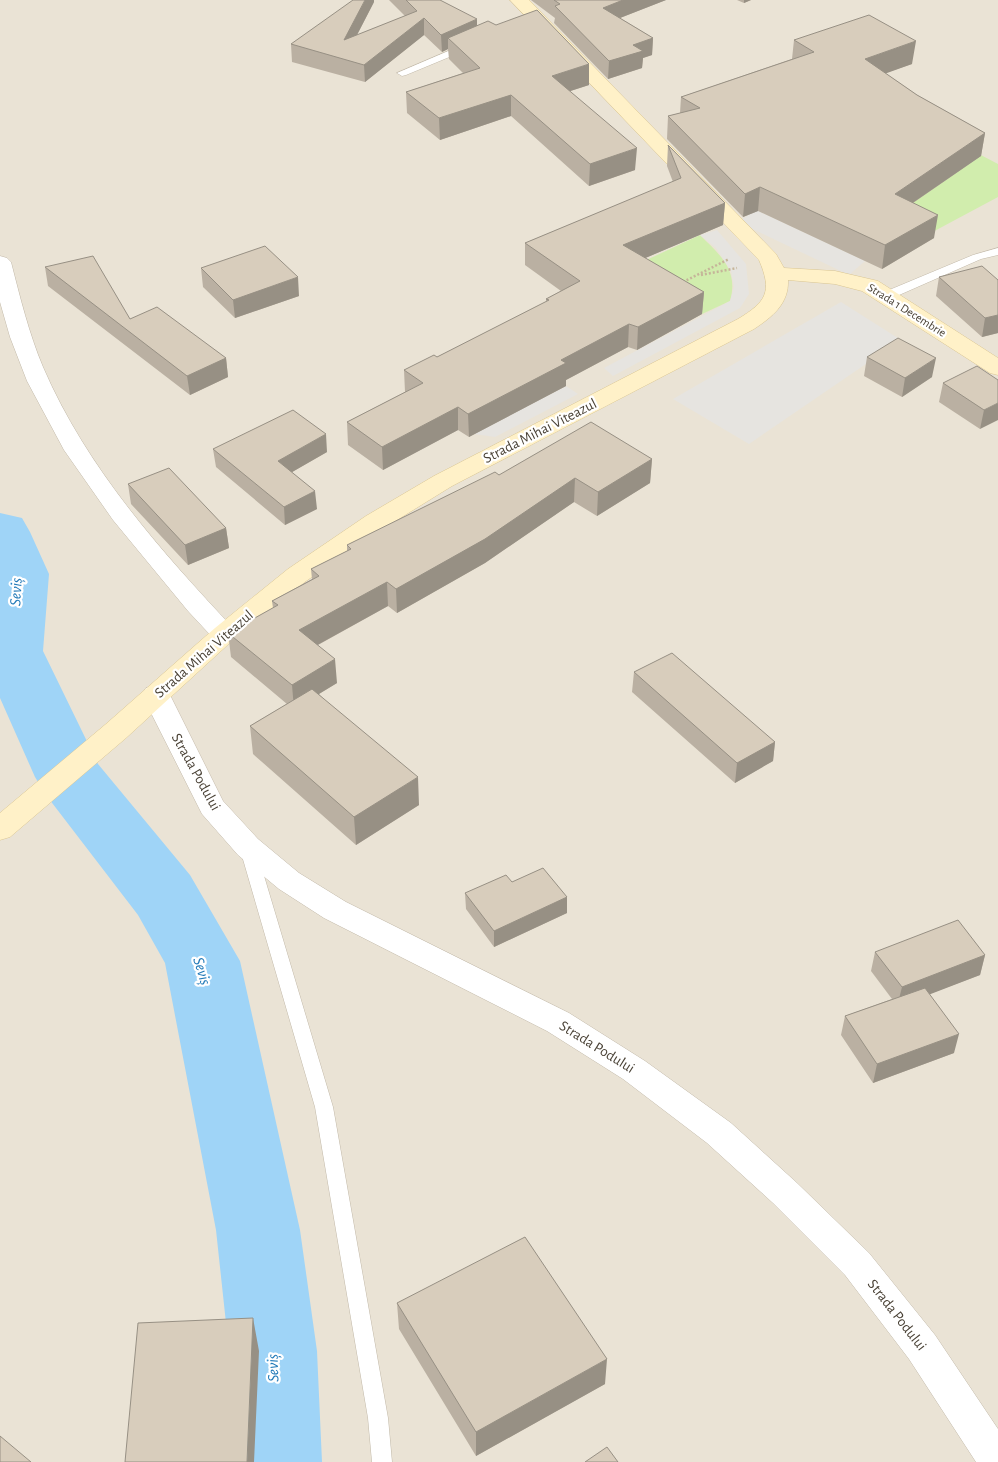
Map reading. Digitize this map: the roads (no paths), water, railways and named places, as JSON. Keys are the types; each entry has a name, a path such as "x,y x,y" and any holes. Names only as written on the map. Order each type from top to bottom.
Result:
{"main road":[{"path":"519,0 531,19 769,258 777,274"},
{"name":"Strada 1 Decembrie","path":"777,274 820,274 851,279 870,286 998,368"},
{"name":"Strada Mihai Viteazul","path":"0,829 116,731 224,634 297,575 375,522 434,486 761,315 772,306 778,293 777,274"}],"street":[{"path":"0,262 22,339 37,380 85,464 122,517 164,569 224,634"},
{"name":"Strada Podului","path":"156,695 212,807 248,847 289,880 335,910 558,1022 634,1070 719,1133 786,1193 857,1264 922,1347 985,1442 995,1462"}],"lane":[{"path":"402,72 474,43"},
{"path":"886,296 977,257 998,251"},
{"path":"248,847 324,1107 378,1418 382,1462"}],"waterway":[{"name":"Seviș","path":"0,532 18,574 11,651 70,777 164,895 202,961 258,1230 273,1351 276,1462"}]}
